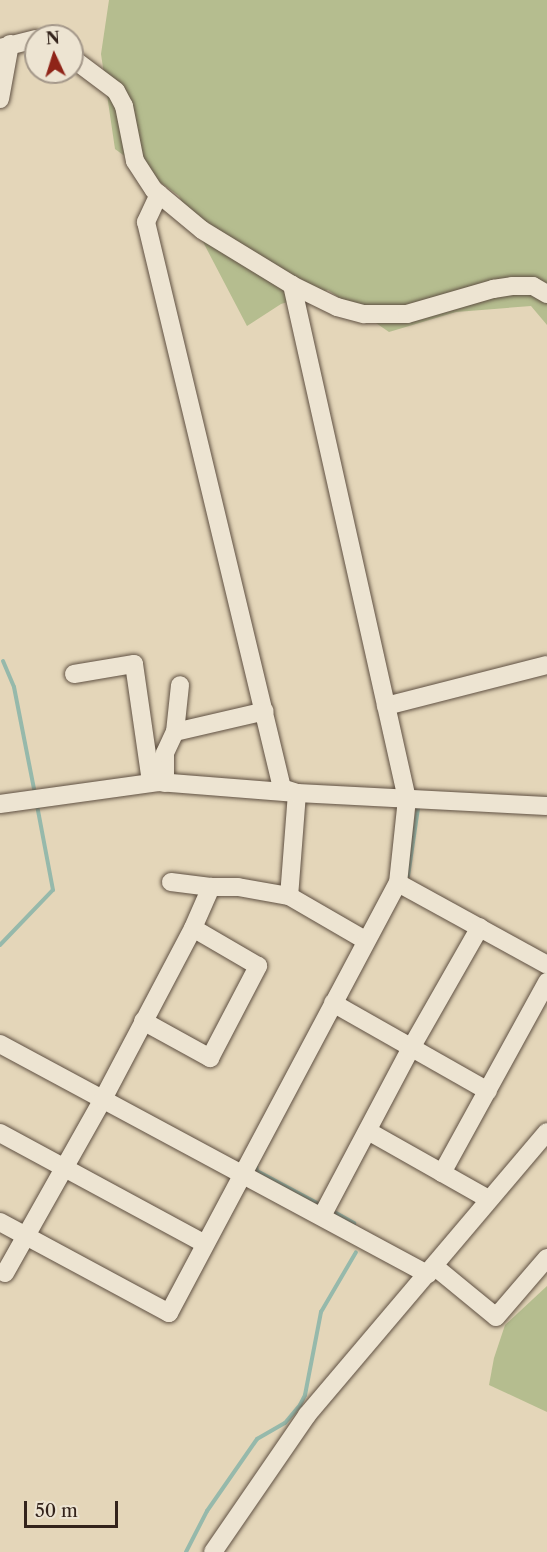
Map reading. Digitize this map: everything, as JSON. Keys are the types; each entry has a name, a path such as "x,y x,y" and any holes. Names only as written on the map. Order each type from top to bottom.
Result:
{"street":[{"path":"0,99 5,46 24,42"},
{"path":"84,67 116,91 124,106 135,161 159,195 202,230 291,285 337,307 364,314 407,314 493,289 512,286 533,286 547,294"},
{"path":"159,195 146,222 282,788 297,793"},
{"path":"0,1222 169,1313 365,940 398,883 407,799 291,285"},
{"path":"74,674 134,664 158,783"},
{"path":"386,706 547,665"},
{"path":"158,783 165,753 175,732 180,686"},
{"path":"175,732 265,711"},
{"path":"0,804 158,783 547,806"},
{"path":"290,896 297,793"},
{"path":"171,882 211,887 238,887 290,896 365,940"},
{"path":"398,883 547,965"},
{"path":"5,1273 103,1099 193,928 211,887"},
{"path":"322,1216 411,1048 480,927"},
{"path":"143,1021 210,1058 258,966 193,928"},
{"path":"442,1173 547,982"},
{"path":"333,1003 488,1091"},
{"path":"0,1044 241,1175 431,1270 496,1317 547,1258"},
{"path":"368,1131 488,1199"},
{"path":"213,1552 308,1415 488,1199 547,1132"},
{"path":"0,1134 205,1244"}],"green space":[{"path":"109,0 547,0 547,325 531,306 456,312 389,332 328,290 281,304 247,326 179,196 115,149 101,54"},
{"path":"547,1286 547,1412 489,1385 494,1358 505,1325"}],"waterway":[{"path":"3,661 14,687 35,794"},
{"path":"0,945 53,890 37,805"},
{"path":"408,876 418,808"},
{"path":"256,1165 257,1171 317,1203"},
{"path":"336,1213 354,1223"},
{"path":"186,1552 207,1511 257,1439 285,1423 300,1405 305,1395 321,1312 356,1252"}]}
